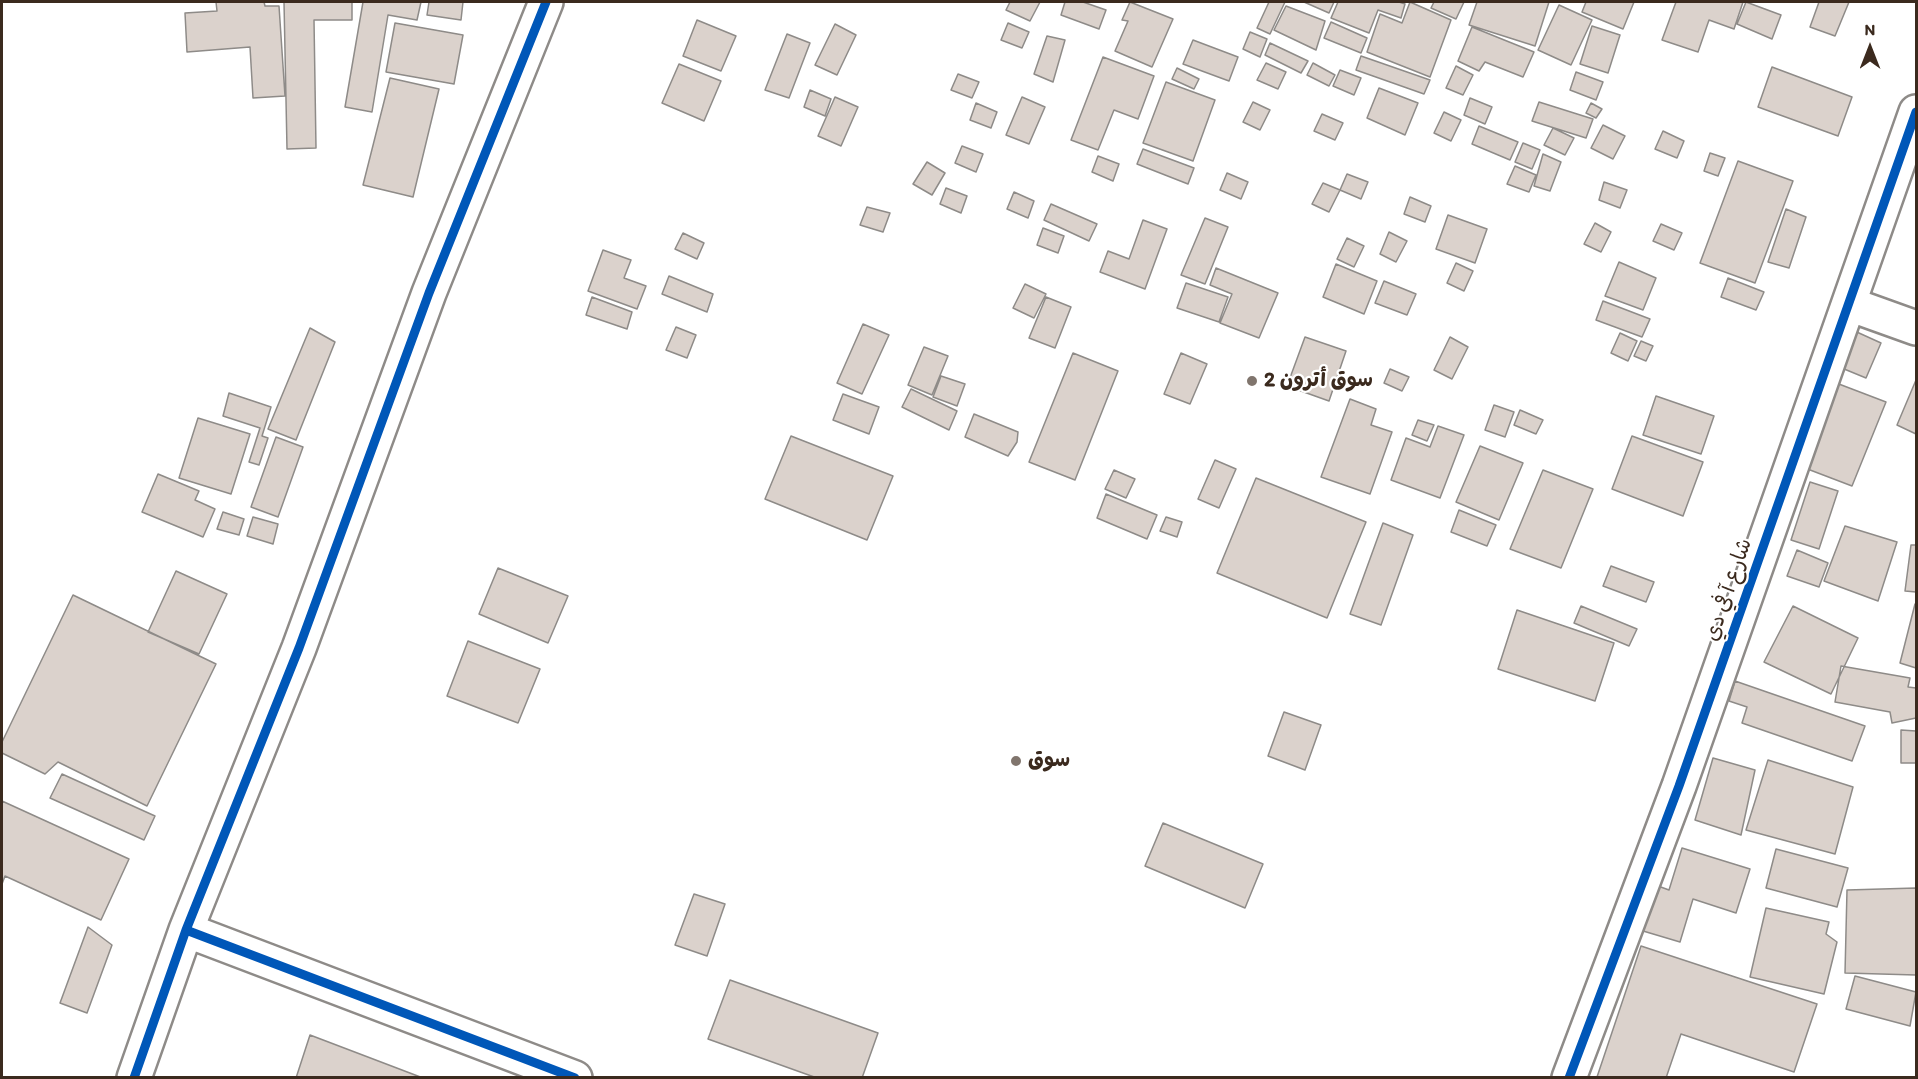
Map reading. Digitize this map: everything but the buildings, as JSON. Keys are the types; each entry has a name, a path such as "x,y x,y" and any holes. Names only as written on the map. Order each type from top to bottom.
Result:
{"street":[{"path":"134,1077 186,930 299,648 429,293 546,2"},
{"name":"شارع آ في دي","path":"1569,1077 1679,786 1917,112"},
{"path":"1849,304 1917,328"},
{"path":"186,930 574,1077"}],"cycle path":[{"path":"134,1078 186,930 299,648 429,293 546,2"},
{"path":"1569,1078 1679,786 1916,112"},
{"path":"186,930 575,1078"}],"place":[{"name":"سوق أترون 2","path":"1252,381"},
{"name":"سوق","path":"1016,761"}]}
